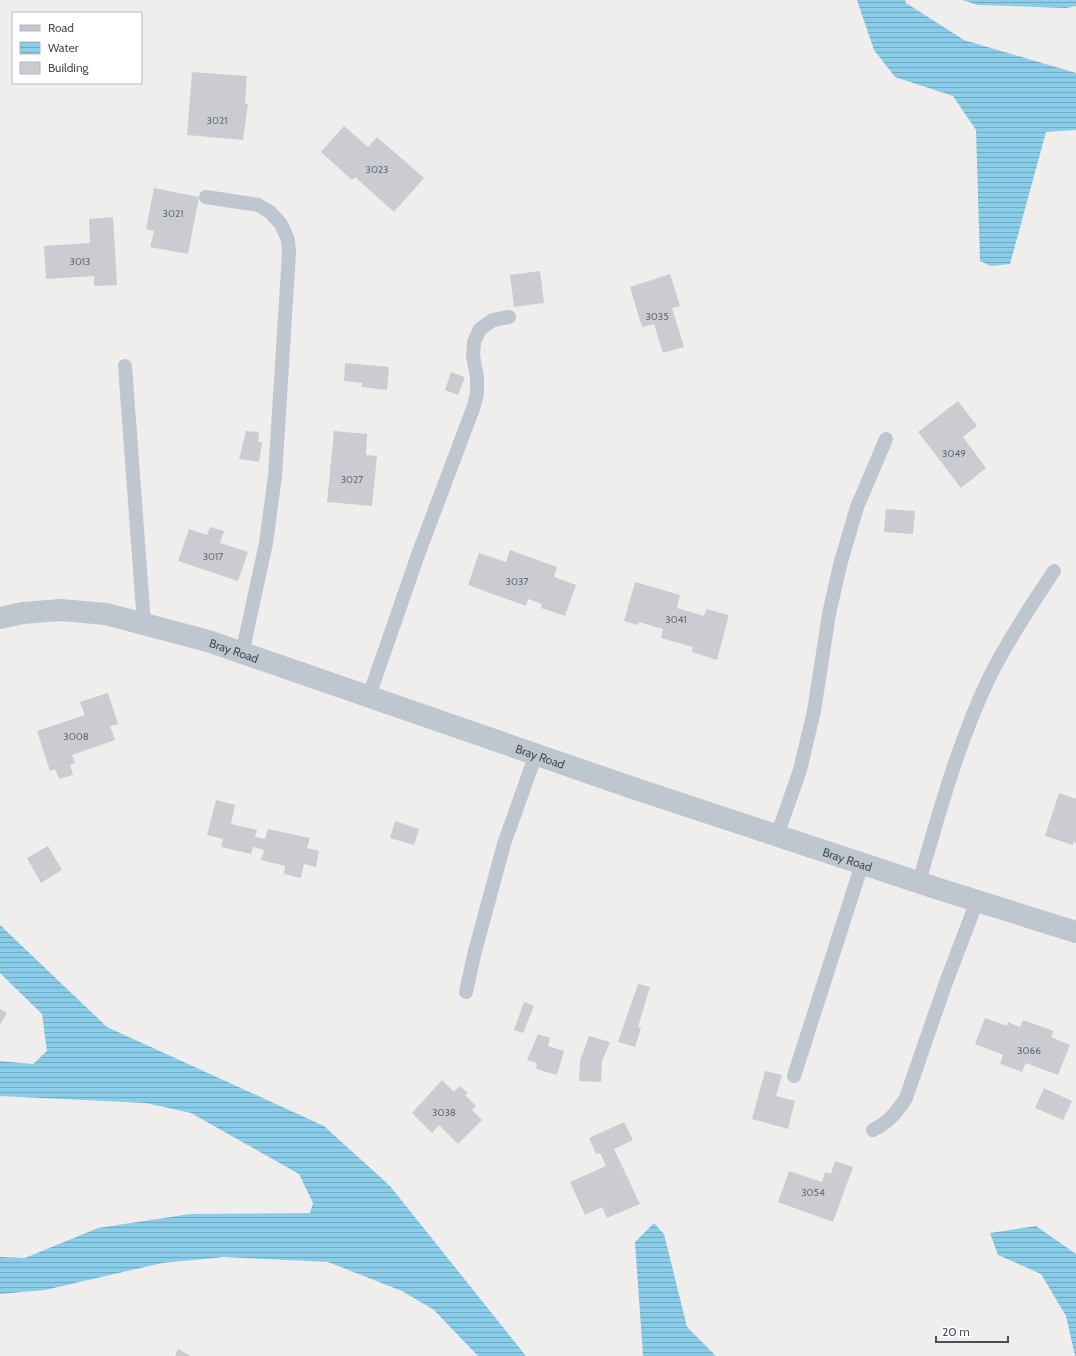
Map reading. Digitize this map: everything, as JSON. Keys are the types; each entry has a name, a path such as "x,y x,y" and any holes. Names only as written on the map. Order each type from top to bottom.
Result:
{"street":[{"name":"Bray Road","path":"0,618 23,613 61,610 106,614 208,641 242,654 777,836 1076,932"}],"lane":[{"path":"206,197 258,205 270,212 281,224 288,240 289,253 275,476 266,543 242,654"},
{"path":"369,696 419,552 474,406 477,394 477,377 473,356 474,342 480,329 493,320 509,317"},
{"path":"125,366 144,624"},
{"path":"777,836 800,770 814,711 829,614 840,565 858,507 886,439"},
{"path":"919,882 948,782 971,721 990,678 1020,623 1054,571"},
{"path":"466,992 474,955 504,844 536,754"},
{"path":"794,1076 862,864"},
{"path":"873,1130 883,1125 895,1114 906,1098 977,901"}],"water":[{"path":"857,0 905,0 906,3 964,40 1076,73 1076,130 1046,132 1010,264 991,266 980,261 976,130 953,96 895,77 874,50"},
{"path":"962,0 1076,0 1076,6 1066,8 978,5"},
{"path":"0,925 107,1027 324,1126 390,1186 526,1356 478,1356 434,1310 402,1291 328,1262 224,1257 162,1263 45,1290 0,1294 0,1257 25,1258 98,1228 190,1214 310,1213 313,1203 299,1174 191,1113 146,1103 0,1096 0,1061 33,1064 47,1051 42,1014 0,973"},
{"path":"654,1223 664,1234 687,1327 716,1356 643,1356 635,1242"},
{"path":"1036,1226 1076,1254 1076,1356 1066,1316 1041,1274 998,1255 990,1233"}],"building":[{"path":"192,72 247,76 245,104 248,104 243,140 187,135"},
{"path":"344,126 368,147 377,137 424,178 394,212 355,177 352,180 321,152"},
{"path":"154,188 199,197 188,254 150,247 154,231 146,229"},
{"path":"113,217 117,285 94,286 94,276 46,279 44,246 90,243 89,219"},
{"path":"540,271 544,303 514,307 510,275"},
{"path":"670,274 680,306 672,308 684,347 663,353 654,324 642,327 630,287"},
{"path":"345,363 389,367 387,390 362,387 362,383 344,381"},
{"path":"451,372 465,377 458,395 445,390"},
{"path":"958,401 977,426 963,437 986,468 961,488 918,432"},
{"path":"246,431 259,432 258,442 262,442 259,462 239,459"},
{"path":"334,431 367,434 366,455 377,456 372,506 327,502"},
{"path":"886,509 915,511 913,534 884,532"},
{"path":"210,527 224,531 220,543 248,552 238,581 178,561 189,529 207,535"},
{"path":"510,550 557,567 554,577 576,585 565,616 541,608 542,604 528,599 526,606 468,585 479,553 506,562"},
{"path":"635,582 680,595 677,608 704,616 706,609 729,615 717,660 692,652 693,647 661,638 663,629 639,622 638,625 624,621"},
{"path":"108,693 118,724 110,726 115,740 72,755 75,763 70,765 73,775 59,779 55,769 50,771 37,731 85,715 80,702"},
{"path":"1059,793 1076,799 1076,843 1073,842 1073,845 1045,836"},
{"path":"216,800 235,805 231,824 257,830 255,837 265,839 268,829 310,838 307,848 319,851 316,867 304,864 301,878 284,874 285,866 261,860 264,850 253,847 251,854 221,847 223,839 207,835"},
{"path":"395,821 419,829 414,845 390,838"},
{"path":"48,846 62,870 41,883 27,858"},
{"path":"638,984 650,987 638,1027 641,1028 635,1047 618,1042"},
{"path":"524,1002 534,1006 523,1033 514,1030"},
{"path":"0,1009 7,1013 0,1025"},
{"path":"985,1018 1007,1026 1008,1022 1020,1027 1023,1020 1054,1031 1051,1037 1070,1045 1058,1075 1026,1063 1022,1072 1000,1064 1003,1055 975,1044"},
{"path":"538,1034 550,1038 548,1046 564,1051 557,1075 536,1069 537,1063 527,1060"},
{"path":"589,1036 610,1042 602,1061 601,1082 579,1081 580,1061"},
{"path":"765,1071 782,1075 776,1096 795,1101 788,1129 752,1119"},
{"path":"442,1080 454,1092 460,1086 468,1093 465,1095 476,1106 472,1110 482,1120 458,1144 439,1125 432,1133 412,1113"},
{"path":"1044,1088 1072,1101 1063,1120 1035,1108"},
{"path":"624,1122 633,1140 614,1149 640,1204 607,1218 602,1207 585,1215 570,1182 606,1166 600,1153 596,1154 589,1138"},
{"path":"835,1161 853,1167 833,1222 778,1202 789,1171 822,1182 825,1172 831,1174"},
{"path":"178,1349 191,1356 175,1356"}]}
